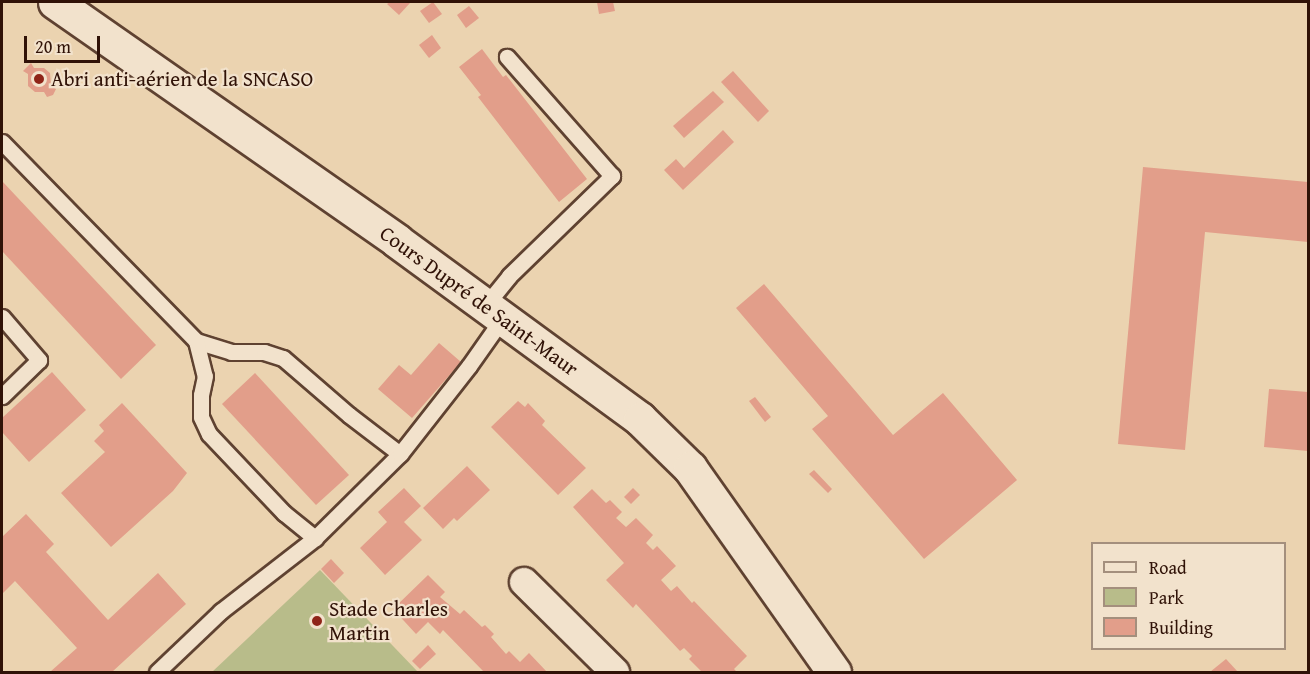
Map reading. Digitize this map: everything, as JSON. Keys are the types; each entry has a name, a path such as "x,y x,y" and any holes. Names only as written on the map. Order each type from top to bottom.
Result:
{"street":[{"name":"Cours Dupré de Saint-Maur","path":"55,2 397,241 609,395 665,442 690,468 726,516 834,672"},
{"path":"524,582 615,672"}],"lane":[{"path":"157,672 221,611 315,538 400,454 469,366 509,276 612,176 507,57"},
{"path":"2,142 196,341 231,352 264,352 283,358 349,415 400,454"},
{"path":"2,317 39,360 2,396"},
{"path":"196,341 205,376 201,395 201,417 209,434 284,513 315,538"}],"green space":[{"name":"Stade Charles Martin","path":"320,570 418,672 212,672"}],"building":[{"path":"390,2 410,3 399,15 387,4"},
{"path":"433,2 442,14 429,23 420,11"},
{"path":"597,2 613,2 615,11 599,14"},
{"path":"469,6 479,18 466,28 457,15"},
{"path":"432,35 441,48 429,58 419,45"},
{"path":"482,49 503,77 506,75 587,179 559,202 478,97 481,95 459,67"},
{"name":"Abri anti-aérien de la SNCASO","path":"31,63 34,68 44,68 50,73 51,86 56,89 53,95 47,97 44,92 35,92 28,86 28,74 23,71"},
{"path":"733,71 769,111 758,122 721,82"},
{"path":"713,91 724,102 684,138 673,126"},
{"path":"723,130 734,142 683,190 664,170 676,159 684,168"},
{"path":"1143,167 1308,182 1308,242 1205,232 1185,450 1118,444"},
{"path":"2,181 156,345 121,379 2,251"},
{"path":"764,284 893,435 943,393 1017,480 924,559 812,429 828,416 736,308"},
{"path":"439,343 461,362 412,418 378,389 399,365 411,375"},
{"path":"52,372 86,410 29,462 2,432 2,418"},
{"path":"255,373 349,475 316,505 222,404"},
{"path":"1269,389 1308,392 1308,451 1264,447"},
{"path":"755,397 771,417 765,422 749,401"},
{"path":"518,401 525,407 528,403 545,421 542,425 586,468 558,495 491,427"},
{"path":"122,403 187,473 173,491 111,547 61,493 105,452 94,441 104,431 99,425"},
{"path":"467,466 490,490 457,521 454,518 443,529 423,508"},
{"path":"814,470 832,489 828,493 809,474"},
{"path":"404,488 421,506 404,522 422,540 385,575 360,548 387,522 378,512"},
{"path":"633,488 640,495 631,504 624,497"},
{"path":"592,489 606,503 610,500 622,512 616,518 626,527 636,518 653,535 646,543 653,550 657,546 676,566 661,580 671,591 677,586 692,603 694,601 747,656 734,669 737,672 702,672 689,659 692,656 684,648 680,651 636,604 633,608 606,580 624,563 573,507"},
{"path":"26,514 54,544 46,552 108,620 158,573 186,604 112,672 50,672 77,648 15,581 2,594 2,537"},
{"path":"331,559 344,573 334,583 321,569"},
{"path":"428,575 445,592 440,597 460,614 464,610 482,627 485,625 494,634 491,637 506,654 509,651 520,662 529,653 547,672 484,672 443,630 440,634 428,622 416,634 393,609"},
{"path":"428,645 436,654 420,669 412,661"},
{"path":"1226,659 1238,672 1210,672"}],"place":[{"name":"Abri anti-aérien de la SNCASO","path":"39,79"},
{"name":"Stade Charles Martin","path":"317,621"}]}
